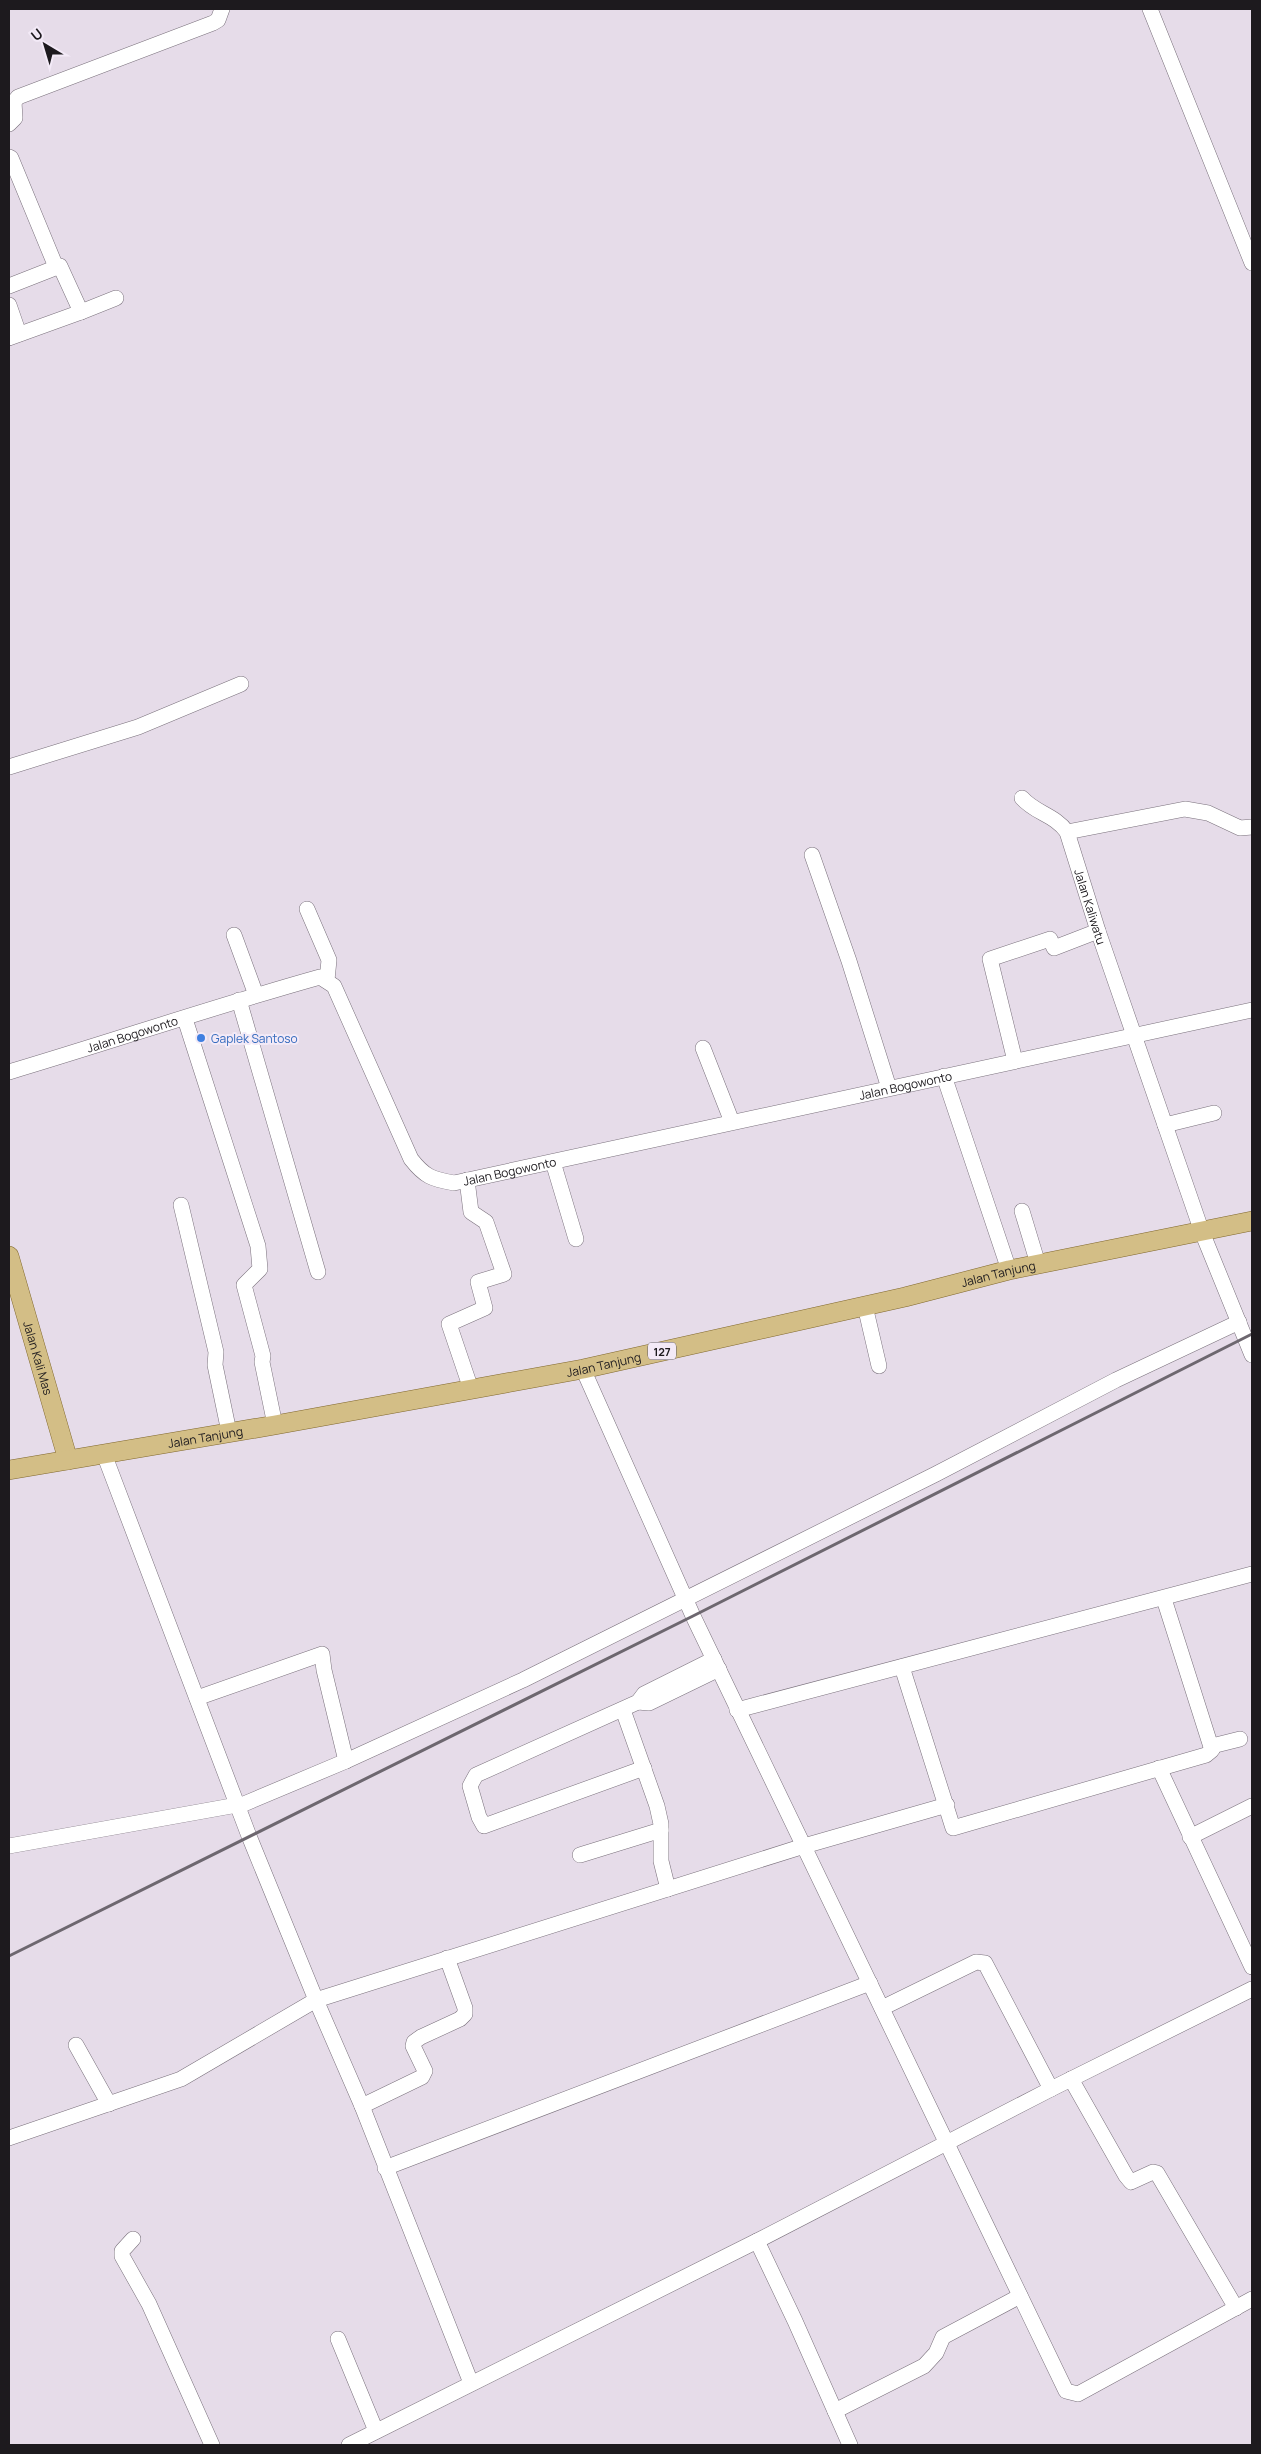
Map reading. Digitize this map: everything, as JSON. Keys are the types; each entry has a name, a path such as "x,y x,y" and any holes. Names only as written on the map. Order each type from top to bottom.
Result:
{"main road":[{"name":"Jalan Tanjung","path":"9,1470 275,1425 583,1369 865,1306 1009,1270 1252,1221"},
{"name":"Jalan Kali Mas","path":"9,1256 68,1460"}],"street":[{"path":"9,124 15,118 14,102 18,97 208,25 218,20 222,9"},
{"path":"1150,9 1252,263"},
{"path":"9,157 12,158 56,267"},
{"path":"9,286 56,267 62,269 81,312"},
{"path":"9,305 14,336 116,298"},
{"path":"9,767 138,728 241,684"},
{"path":"1022,798 1035,809 1057,820 1067,832 1185,808 1208,814 1240,828 1252,827"},
{"name":"Jalan Kaliwatu","path":"1067,832 1098,931 1134,1035"},
{"path":"812,855 849,961 888,1088"},
{"path":"307,909 329,960 327,980"},
{"path":"1015,1061 990,959 1050,939 1054,948 1098,931"},
{"path":"234,935 256,995"},
{"name":"Jalan Bogowonto","path":"9,1072 185,1019 239,1000 320,977 334,986 411,1159 422,1173 434,1179 454,1183 1252,1010"},
{"path":"239,1000 318,1272"},
{"path":"185,1019 258,1246 260,1269 244,1285 263,1356 262,1362 275,1425"},
{"path":"1134,1035 1202,1232 1252,1355"},
{"path":"703,1048 732,1122"},
{"path":"944,1076 1009,1270"},
{"path":"1165,1125 1214,1113"},
{"path":"553,1162 576,1239"},
{"path":"467,1180 471,1212 486,1222 504,1274 478,1282 486,1308 448,1324 471,1389"},
{"path":"181,1205 216,1352 215,1365 229,1432"},
{"path":"1022,1211 1038,1264"},
{"path":"865,1306 879,1366"},
{"path":"9,1846 238,1805 346,1761 523,1680 684,1598 936,1474 1116,1380 1238,1322"},
{"path":"583,1369 684,1598 1064,2388 1074,2395 1078,2394 1252,2298"},
{"path":"104,1454 238,1805 316,2000 362,2106 471,2383"},
{"path":"737,1710 1164,1599 1252,1574"},
{"path":"902,1667 953,1828 1206,1755 1212,1750 1164,1599"},
{"path":"197,1698 322,1654 324,1670 346,1761"},
{"path":"644,1768 489,1825 481,1824 470,1786 476,1775 623,1710 638,1702 644,1694 716,1664"},
{"path":"623,1710 657,1806 661,1830 661,1861 668,1889"},
{"path":"1212,1746 1240,1739"},
{"path":"1159,1768 1252,1967"},
{"path":"9,2138 194,2073 316,2000 804,1846 947,1805"},
{"path":"1190,1837 1252,1806"},
{"path":"580,1856 661,1830"},
{"path":"362,2106 422,2077 424,2071 413,2046 414,2042 460,2019 465,2014 465,2008 447,1958"},
{"path":"882,2008 976,1962 985,1963 1051,2089"},
{"path":"385,2168 870,1984"},
{"path":"349,2445 757,2241 1051,2089 1252,1990"},
{"path":"76,2045 109,2104"},
{"path":"1072,2079 1126,2176 1133,2182 1153,2172 1159,2177 1236,2308"},
{"path":"133,2240 122,2251 122,2256 149,2304 212,2445"},
{"path":"757,2241 850,2445"},
{"path":"836,2411 924,2366 936,2353 943,2337 1020,2296"},
{"path":"338,2339 376,2431"}],"railway":[{"path":"9,1956 693,1616 1252,1334"}],"place":[{"name":"Gaplek Santoso","path":"201,1038"}]}
